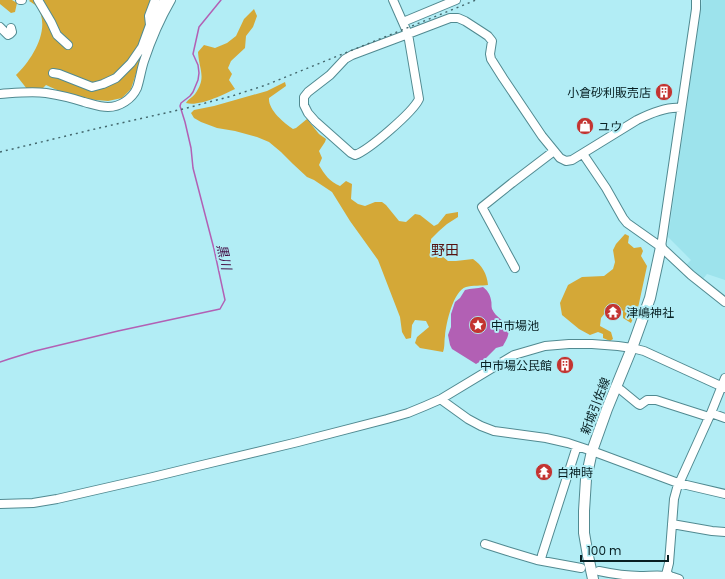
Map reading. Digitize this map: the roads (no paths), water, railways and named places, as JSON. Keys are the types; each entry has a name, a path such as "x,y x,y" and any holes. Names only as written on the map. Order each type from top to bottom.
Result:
{"main road":[{"name":"新城引佐線","path":"596,575 588,556 584,533 586,479 592,451 650,298 661,248"}],"street":[{"path":"38,0 57,35 68,44"},
{"path":"150,25 149,16 155,0"},
{"path":"53,73 92,87 116,78 131,64 142,47 150,25 164,0"},
{"path":"0,94 46,93 64,96 100,106 110,107 119,105 129,99 137,87 151,42 160,20 171,0"},
{"path":"393,0 408,34 419,99 402,120 366,149 355,155 337,141 308,113 304,105 304,97 308,92 330,75 345,59 352,55 408,34 450,18 458,18 466,21 488,36 492,41 490,54 491,59 554,151 560,158 566,161 572,160 583,154 637,120 660,110 681,108"},
{"path":"403,22 456,0"},
{"path":"661,248 696,9 696,0"},
{"path":"0,27 8,35 12,32 12,28"},
{"path":"515,268 482,208 554,151"},
{"path":"583,154 627,223 661,248 691,275 725,302"},
{"path":"0,504 33,503 51,500 153,477 387,420 441,399 514,356 545,346 592,344 632,348 644,351 724,384 678,483 674,499 669,563 666,576"},
{"path":"615,388 621,390 638,404 647,400 656,400 725,418"},
{"path":"441,399 468,419 494,431 546,438 577,446 678,483 725,494"},
{"path":"542,560 542,555 577,446"},
{"path":"672,524 725,532"},
{"path":"486,544 537,560 581,568"},
{"path":"596,575 661,575 678,579"}],"waterway":[{"name":"黒川","path":"0,362 35,351 118,331 220,309 225,300 214,249 193,168 191,148 180,106 181,103 193,92 198,80 198,65 193,54 199,27 221,0"}],"railway":[{"path":"0,152 232,96 266,85 476,0"}],"place":[{"name":"小倉砂利販売店","path":"664,92"},
{"name":"ユウ","path":"585,126"},
{"name":"津嶋神社","path":"613,312"},
{"name":"中市場池","path":"478,325"},
{"name":"中市場公民館","path":"565,365"},
{"name":"白神時","path":"544,472"}],"district":[{"name":"野田","path":"445,250"}]}
